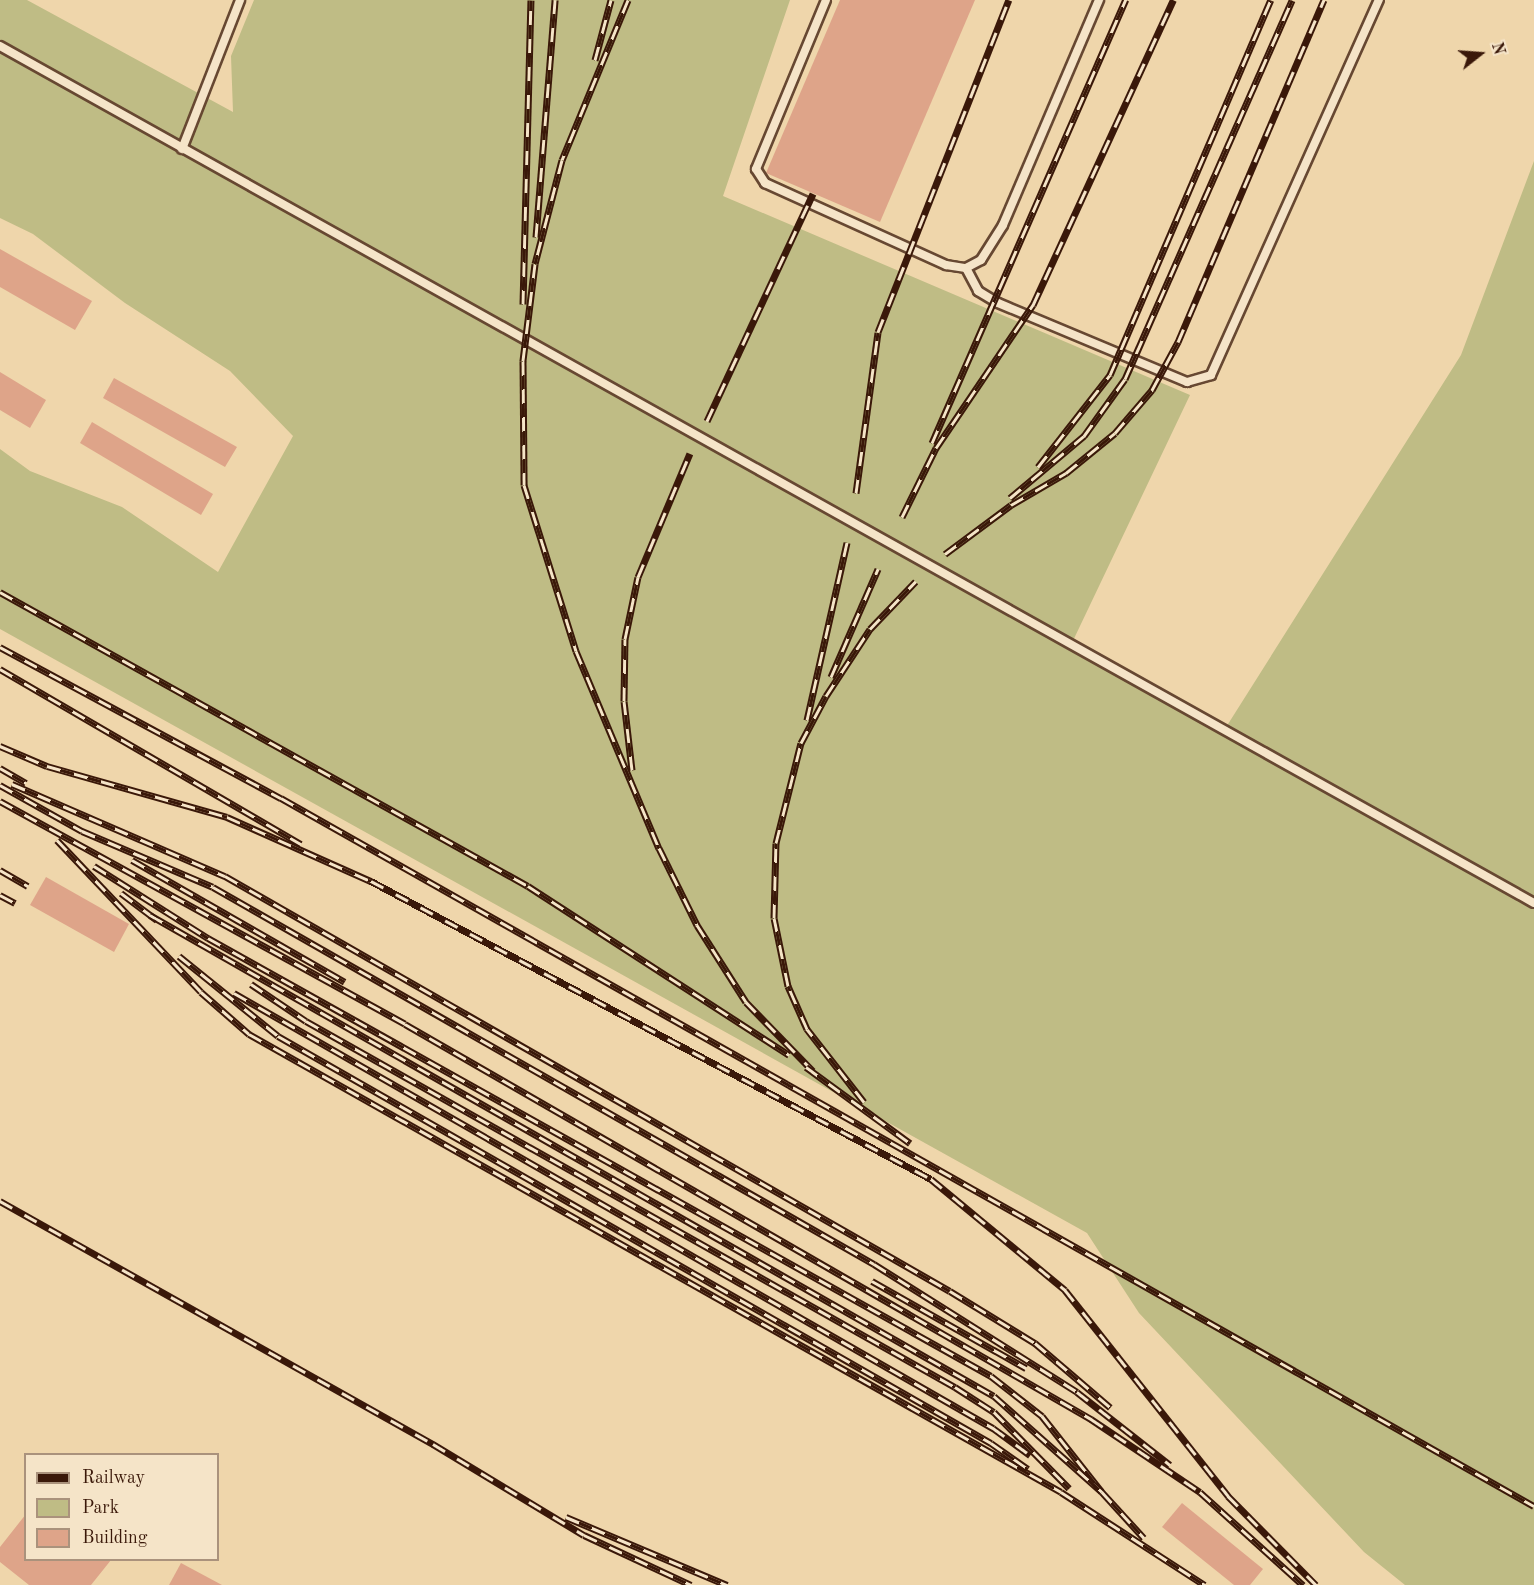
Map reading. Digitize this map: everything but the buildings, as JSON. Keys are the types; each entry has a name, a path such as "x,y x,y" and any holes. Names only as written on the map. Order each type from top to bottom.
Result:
{"lane":[{"path":"182,149 240,0"},
{"path":"826,0 756,169 765,183 946,266 966,268 981,260 1003,225 1098,0"},
{"path":"966,268 978,291 998,303 1188,382 1211,375 1379,0"},
{"path":"0,46 1534,903"}],"green space":[{"path":"0,0 27,0 233,112 231,56 254,0 790,0 723,196 1190,395 1070,647 1223,732 1461,355 1534,161 1534,1585 1405,1585 1364,1552 1139,1313 1087,1233 0,629 0,449 30,471 122,507 218,572 293,436 230,371 125,303 33,234 0,218"}],"railway":[{"path":"523,304 531,0"},
{"path":"536,237 555,0"},
{"path":"595,60 611,0"},
{"path":"628,0 562,160 535,264 523,361 524,485 576,651 659,848 697,925 746,1002 813,1071"},
{"path":"856,493 878,332 1009,0"},
{"path":"932,443 1126,0"},
{"path":"902,517 936,448 1033,305 1173,0"},
{"path":"1038,467 1110,375 1271,0"},
{"path":"1010,498 1084,436 1125,379 1292,0"},
{"path":"945,554 1011,505 1066,473 1115,433 1152,390 1178,342 1324,0"},
{"path":"707,421 813,194"},
{"path":"632,770 624,701 625,639 638,577 690,453"},
{"path":"807,720 847,542"},
{"path":"831,677 878,569"},
{"path":"864,1102 807,1029 788,986 774,918 776,843 801,743 826,696 870,629 916,581"},
{"path":"0,592 528,886 789,1055"},
{"path":"0,647 281,798 1534,1506"},
{"path":"0,669 301,844"},
{"path":"0,746 47,766 227,817 371,881 931,1179 1065,1290 1228,1496 1316,1585"},
{"path":"0,768 26,783"},
{"path":"12,784 225,876 950,1291 1035,1343 1110,1407"},
{"path":"0,785 82,831 213,887 874,1264 1077,1392 1170,1465"},
{"path":"0,801 405,1024 1091,1419 1200,1492 1303,1585"},
{"path":"57,840 201,992 249,1034 1061,1492 1205,1585"},
{"path":"132,860 345,982"},
{"path":"94,866 208,938 991,1376 1042,1416 1102,1492"},
{"path":"0,870 28,886"},
{"path":"121,893 157,920"},
{"path":"0,895 15,903"},
{"path":"150,915 994,1396 1102,1492 1144,1538"},
{"path":"179,956 278,1036 991,1443 1028,1469"},
{"path":"251,984 306,1021 955,1387 994,1412 1069,1488"},
{"path":"234,993 993,1428 1030,1455"},
{"path":"806,1067 910,1143"},
{"path":"0,1201 433,1444 584,1535 691,1585"},
{"path":"872,1281 1026,1368"},
{"path":"566,1517 727,1585"}]}
